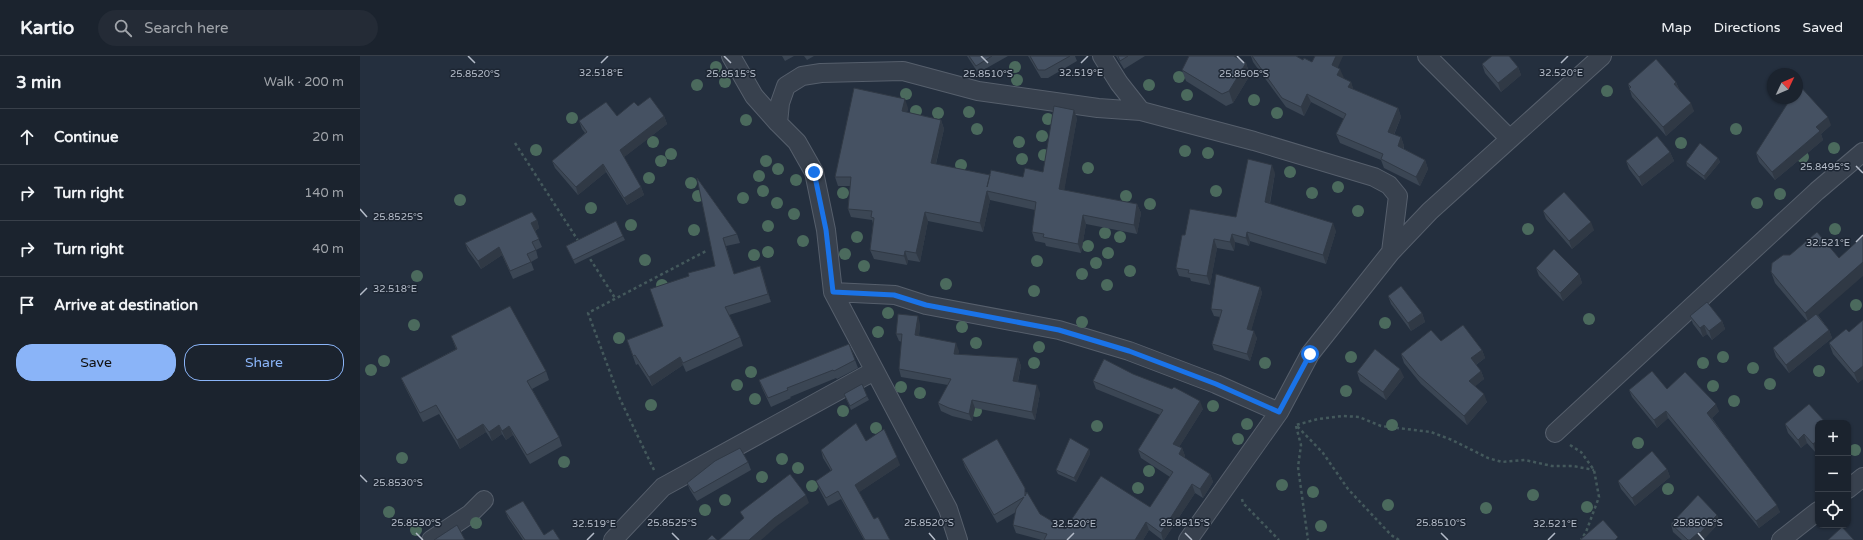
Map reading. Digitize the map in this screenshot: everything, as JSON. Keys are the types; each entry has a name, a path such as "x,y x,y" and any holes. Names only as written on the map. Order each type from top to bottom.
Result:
{"street":[{"path":"731,56 754,96 797,142 814,172 826,230 833,292 948,509 953,538"},
{"path":"1102,56 1119,83 1141,111"},
{"path":"1427,56 1509,138"},
{"path":"1188,540 1279,412 1310,354 1391,252 1430,211 1509,138 1602,56"},
{"path":"778,123 780,103 786,86 802,76 820,73 903,71 978,91 1098,108 1141,111 1254,141 1374,177 1390,185 1398,196 1391,252"},
{"path":"1555,433 1817,191 1863,152"},
{"path":"833,292 894,295 926,305 1059,330 1136,354 1216,384 1279,412"},
{"path":"613,540 663,487 874,371"},
{"path":"1851,487 1863,477"},
{"path":"431,540 470,514 484,500"},
{"path":"1781,540 1815,512"}],"path":[{"path":"515,144 580,244"},
{"path":"663,487 641,445 620,399 588,313 708,250"},
{"path":"585,251 615,298"},
{"path":"1279,412 1296,425 1323,453 1348,489 1391,535 1398,540"},
{"path":"1296,425 1318,419 1343,416 1359,417 1381,426 1431,432 1452,440 1488,458 1502,462 1525,460 1552,466 1573,466 1594,470"},
{"path":"1296,425 1301,445 1298,467 1308,540"},
{"path":"1555,433 1581,452 1594,470 1599,498 1586,532 1581,540"},
{"path":"1238,468 1243,503 1279,540"}],"building":[{"path":"969,56 992,56 976,66"},
{"path":"1030,56 1070,56 1045,70 1038,70"},
{"path":"1118,56 1128,56 1120,61"},
{"path":"1189,56 1234,56 1246,63 1229,91 1222,94 1182,70"},
{"path":"1252,56 1296,56 1303,60 1304,58 1312,62 1315,56 1336,56 1332,65 1340,69 1337,75 1351,82 1348,87 1398,108 1388,132 1401,137 1398,146 1425,160 1416,177 1381,159 1383,154 1336,134 1346,114 1307,94 1301,107 1282,98"},
{"path":"1492,56 1509,56 1518,67 1498,83 1482,64"},
{"path":"1656,59 1676,82 1674,84 1691,103 1663,127 1629,89 1631,87 1628,84"},
{"path":"854,88 905,99 902,111 941,120 931,163 990,175 991,170 1023,177 1025,168 1043,172 1054,106 1074,110 1059,189 1137,204 1134,225 1083,215 1078,244 1043,237 1044,234 1032,232 1036,202 987,191 980,223 925,212 916,253 905,251 904,256 870,250 874,218 871,217 872,211 848,209 851,177 835,177"},
{"path":"1803,89 1828,117 1816,127 1820,131 1772,172 1756,153 1787,104 1803,104"},
{"path":"650,97 664,116 620,150 641,187 624,198 603,164 576,187 552,161 587,132 579,121 606,102 617,116 634,102 638,106"},
{"path":"1657,136 1670,152 1639,177 1626,161"},
{"path":"1700,143 1718,158 1704,176 1686,162"},
{"path":"1248,159 1272,165 1265,202 1333,223 1323,255 1247,232 1246,238 1232,234 1230,242 1214,239 1207,276 1188,273 1189,270 1176,268 1182,235 1185,235 1190,209 1236,217"},
{"path":"697,178 737,234 723,238 734,274 760,266 768,294 725,307 740,337 683,363 680,357 649,377 635,355 633,356 627,340 663,326 650,289 689,276 688,273 715,266"},
{"path":"1564,192 1591,222 1569,241 1543,211"},
{"path":"532,212 537,220 531,223 539,239 532,242 536,250 527,254 531,262 510,271 499,247 478,261 465,243"},
{"path":"616,221 623,236 573,260 566,246"},
{"path":"1817,232 1839,258 1863,236 1863,262 1805,313 1771,272 1772,263 1783,255 1790,255"},
{"path":"1554,249 1579,274 1560,293 1536,268"},
{"path":"1216,274 1260,287 1247,329 1254,331 1247,354 1212,344 1222,310 1211,309"},
{"path":"1401,286 1422,313 1408,323 1388,296"},
{"path":"1707,302 1722,321 1709,331 1704,325 1700,328 1690,316"},
{"path":"510,306 546,371 527,381 559,437 527,455 509,426 502,431 499,425 489,432 483,424 457,440 436,405 420,413 401,378 457,349 451,336"},
{"path":"898,314 918,316 915,335 956,343 954,354 1018,358 1013,381 1037,385 1032,412 972,400 969,414 938,403 951,379 899,369 902,334 896,334"},
{"path":"1816,314 1829,330 1786,365 1773,348"},
{"path":"1863,320 1863,366 1854,373 1829,343 1846,329 1849,332"},
{"path":"1463,325 1482,350 1471,358 1481,371 1469,381 1484,394 1464,416 1418,375 1401,354 1431,330 1441,341"},
{"path":"849,344 855,360 834,371 833,370 787,388 788,390 768,398 759,380"},
{"path":"1375,349 1400,369 1383,392 1357,372"},
{"path":"1104,359 1133,374 1172,389 1174,387 1200,401 1173,444 1182,448 1179,454 1210,474 1200,489 1192,484 1161,533 1146,522 1135,540 1044,540 1047,534 1013,525 1016,509 1024,497 994,515 962,459 997,439 1025,488 1025,496 1027,492 1040,514 1065,529 1101,476 1150,507 1173,472 1138,450 1163,410 1093,381"},
{"path":"1652,371 1667,389 1685,372 1716,404 1707,413 1777,505 1756,521 1666,411 1654,420 1629,390"},
{"path":"862,384 867,396 850,406 844,394"},
{"path":"1809,404 1823,420 1815,420 1815,442 1813,444 1804,434 1798,440 1785,424"},
{"path":"856,423 866,441 884,429 897,457 855,485 874,519 878,517 890,540 865,540 838,491 826,498 816,481 832,470 821,450"},
{"path":"1070,438 1089,449 1074,478 1056,470"},
{"path":"740,448 748,462 694,493 687,483 715,461"},
{"path":"1652,451 1667,469 1632,498 1618,481"},
{"path":"790,474 806,495 774,518 749,540 719,540 744,518 740,512"},
{"path":"1698,495 1717,515 1700,533 1699,532 1688,540 1671,524"},
{"path":"523,501 544,535 553,529 560,540 525,540 505,511"},
{"path":"1603,520 1618,537 1615,540 1580,540"},
{"path":"457,525 465,540 434,540"},
{"path":"1841,528 1843,528 1854,540 1828,540"},
{"path":"712,535 717,540 707,540"}],"route":[{"path":"814,172 826,230 833,292 894,295 926,305 1059,330 1129,351 1216,384 1279,412 1310,354"}]}
